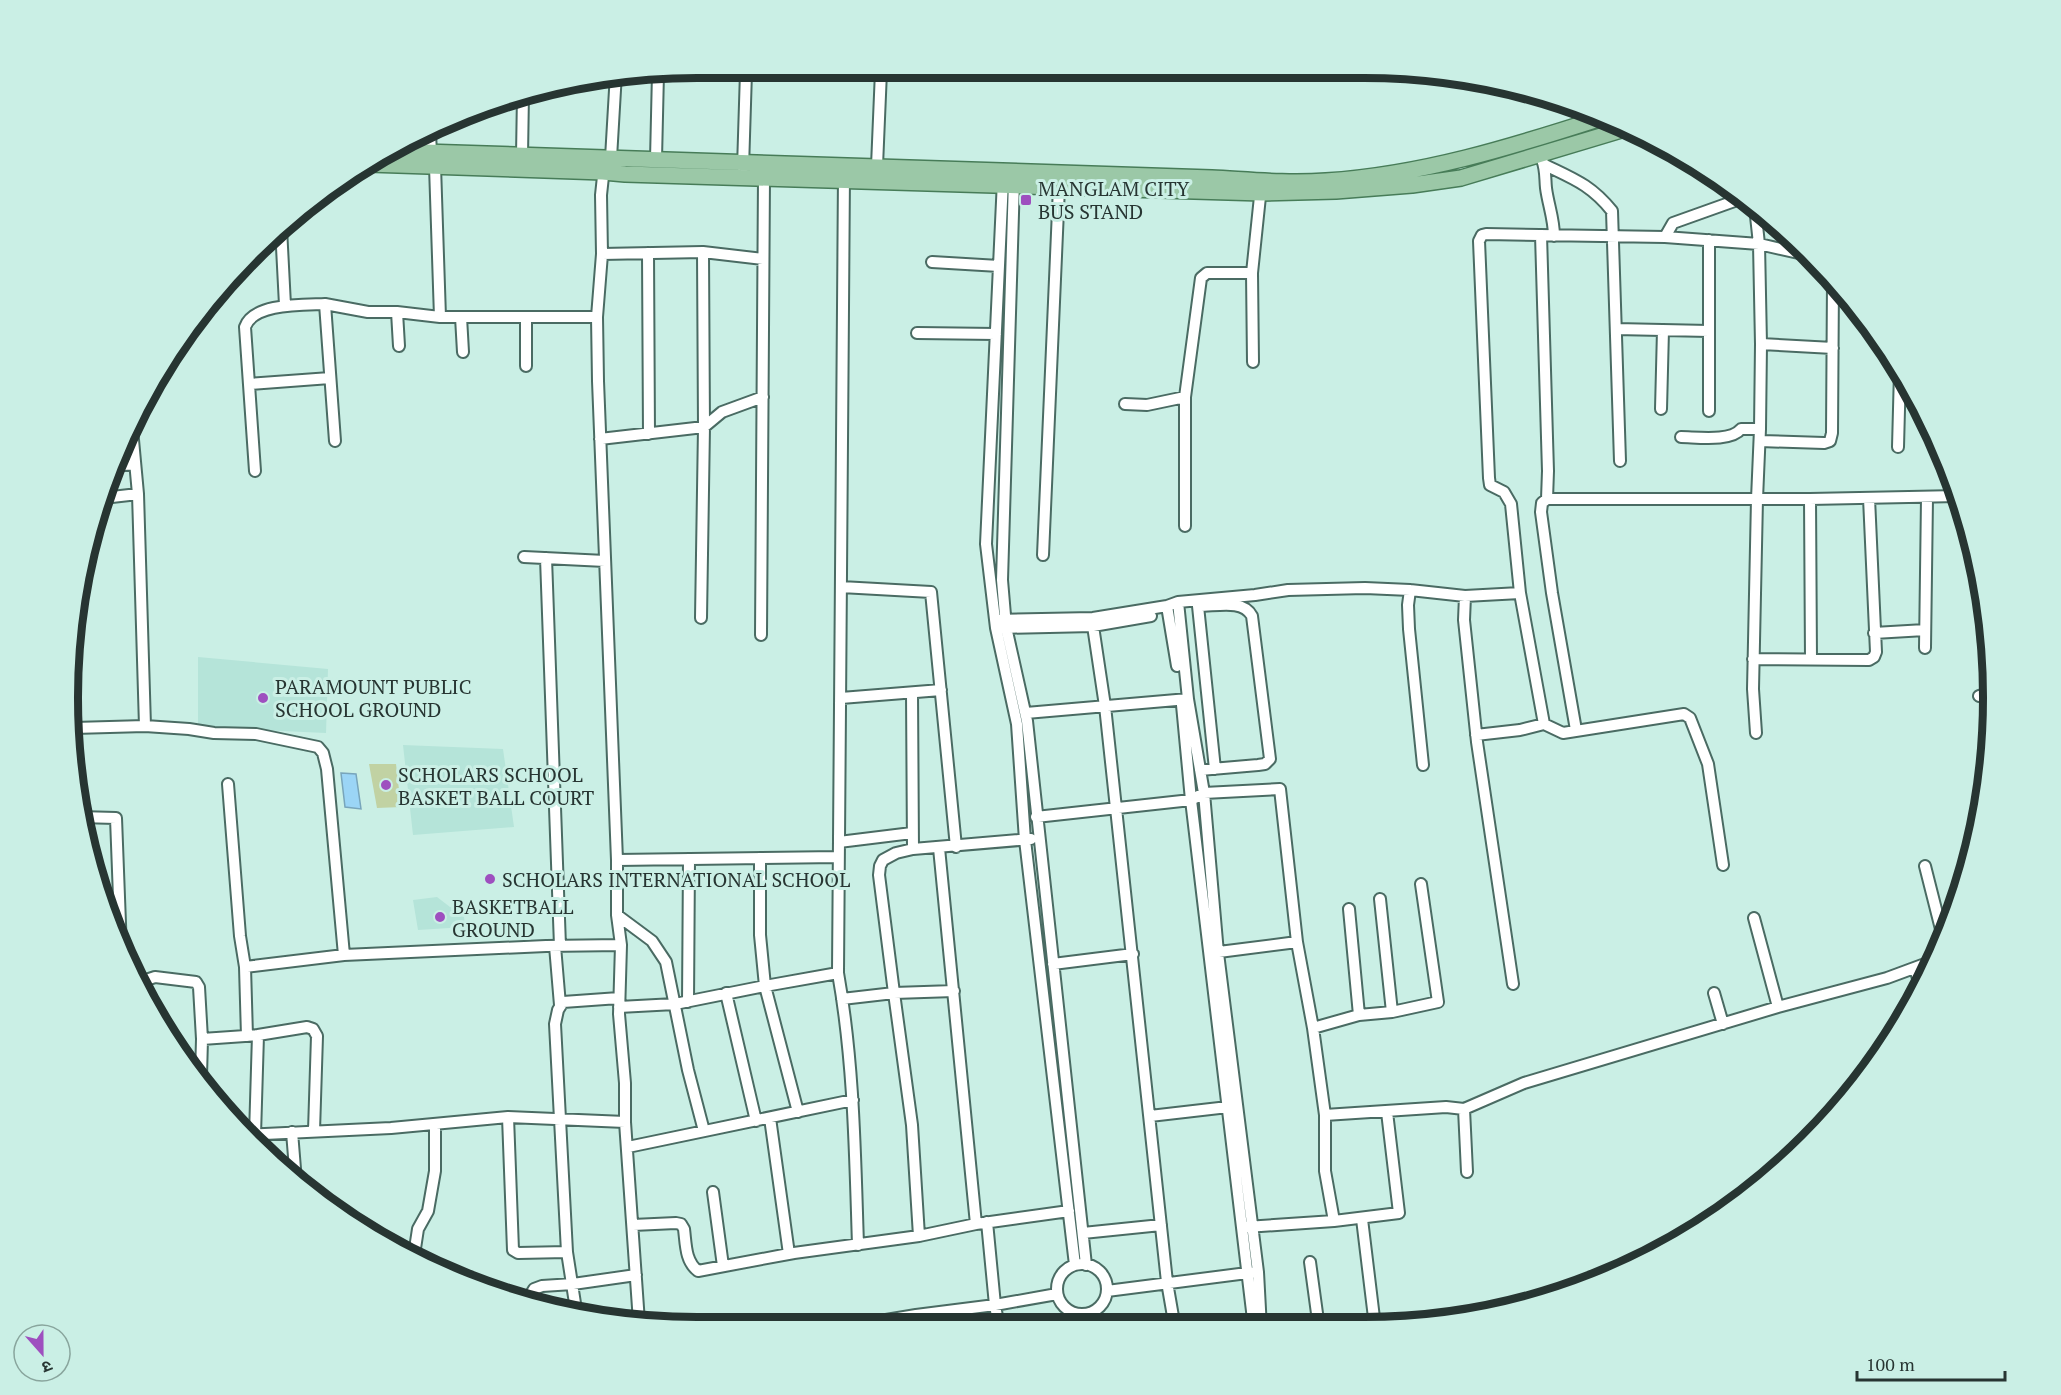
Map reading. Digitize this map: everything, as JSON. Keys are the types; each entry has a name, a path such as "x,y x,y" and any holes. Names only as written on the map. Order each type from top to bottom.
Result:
{"main road":[{"path":"402,154 433,159 606,162 656,159 743,169 764,177 845,172 877,166 1008,178 1059,187 1261,187 1420,169 1471,158 1591,121"},
{"path":"385,163 522,155 606,162 625,174 743,169 1336,191 1412,185 1461,178 1542,160 1616,132"}],"street":[{"path":"743,169 746,78"},
{"path":"877,166 881,78"},
{"path":"656,159 658,79"},
{"path":"615,83 601,195 603,254 597,317 617,860 617,915 621,945 619,1003 638,1314"},
{"path":"522,155 523,103"},
{"path":"431,139 440,317"},
{"path":"1542,160 1554,236"},
{"path":"1542,160 1582,182 1599,195 1612,211 1620,461"},
{"path":"845,172 838,974 853,1100 858,1245"},
{"path":"761,635 764,177"},
{"path":"1008,178 999,266 986,544 1017,724 1025,840 1069,1211 1081,1265"},
{"path":"1008,178 1001,623 1026,713 1083,1233 1081,1265"},
{"path":"1043,555 1059,187"},
{"path":"1253,362 1252,273 1261,187"},
{"path":"1665,237 1673,223 1734,201"},
{"path":"1756,219 1759,244 1761,429 1757,499 1753,689 1756,732"},
{"path":"1544,724 1520,593 1511,504 1504,492 1490,485 1489,478 1479,241 1482,235 1665,237 1759,244 1794,252"},
{"path":"1541,235 1547,500"},
{"path":"282,239 285,305"},
{"path":"1709,240 1709,411"},
{"path":"603,254 703,252 764,259"},
{"path":"701,618 704,428 703,252"},
{"path":"648,253 649,434"},
{"path":"932,262 999,266"},
{"path":"1185,526 1185,397 1201,278 1207,273 1252,273"},
{"path":"1760,441 1824,443 1830,441 1832,433 1833,294"},
{"path":"255,471 245,327 252,316 285,305 324,304 368,312 397,312 440,317 597,317"},
{"path":"324,304 335,441"},
{"path":"397,312 399,346"},
{"path":"461,317 463,352"},
{"path":"526,317 526,366"},
{"path":"1616,329 1709,331"},
{"path":"1661,409 1663,330"},
{"path":"916,333 996,334"},
{"path":"1761,344 1833,348"},
{"path":"249,384 330,378"},
{"path":"1898,447 1900,387"},
{"path":"600,439 704,428 722,412 763,397"},
{"path":"1125,404 1147,405 1185,397"},
{"path":"1680,437 1729,437 1737,434 1741,429 1761,429"},
{"path":"133,443 138,494 145,726"},
{"path":"123,465 135,464"},
{"path":"111,497 138,494"},
{"path":"1576,730 1552,593 1541,512 1542,503 1547,500 1949,497"},
{"path":"1754,659 1869,660 1874,657 1876,652 1869,498"},
{"path":"1925,648 1927,498"},
{"path":"1810,499 1811,659"},
{"path":"524,557 605,561"},
{"path":"546,558 560,1005 555,1032 567,1252 576,1305"},
{"path":"841,587 931,592 956,847"},
{"path":"1001,623 1093,618 1288,590 1365,588 1465,596 1520,593"},
{"path":"1410,590 1409,630 1423,765"},
{"path":"1465,596 1464,621 1476,735 1513,984"},
{"path":"1001,623 1093,626 1174,608 1241,605 1248,609 1252,616 1270,759 1265,764 1200,771"},
{"path":"1198,606 1215,769"},
{"path":"1174,608 1185,699 1191,800 1214,953 1259,1317"},
{"path":"1093,626 1105,706 1167,1282 1173,1317"},
{"path":"1874,633 1925,630"},
{"path":"841,698 941,690"},
{"path":"912,693 913,849"},
{"path":"1979,696 1983,695"},
{"path":"1026,713 1185,699"},
{"path":"1185,699 1204,793 1214,953 1228,1107 1247,1227"},
{"path":"1476,735 1520,730 1544,724 1563,733 1684,714 1690,718 1708,764 1723,865"},
{"path":"79,728 145,726 256,734 318,747 323,753 327,769 344,955"},
{"path":"228,784 240,936 252,1035 250,1126"},
{"path":"1036,817 1191,800 1204,793 1280,789 1297,942 1313,1028 1325,1115 1325,1171 1334,1221"},
{"path":"90,817 116,818 120,921"},
{"path":"839,842 912,833"},
{"path":"919,1236 912,1125 879,866 888,856 913,849 956,847 1040,837"},
{"path":"939,848 981,1223 997,1317"},
{"path":"617,860 838,857"},
{"path":"760,858 760,935 765,986 798,1112"},
{"path":"688,859 688,1002"},
{"path":"1925,866 1940,925"},
{"path":"1313,1028 1359,1015 1392,1012 1438,1002 1421,884"},
{"path":"1380,899 1392,1012"},
{"path":"1349,909 1359,1015"},
{"path":"617,915 652,941 666,962 688,1070 704,1131"},
{"path":"1754,918 1778,1007"},
{"path":"1214,953 1297,942"},
{"path":"244,967 344,955 621,945"},
{"path":"1053,964 1133,954"},
{"path":"1325,1115 1446,1107 1464,1110 1524,1083 1778,1007 1887,978 1921,966"},
{"path":"1915,968 1917,975"},
{"path":"560,1005 567,1000 675,1004 838,974"},
{"path":"147,980 155,977 196,982 199,987 201,1068"},
{"path":"842,999 894,993 954,990"},
{"path":"726,993 756,1121"},
{"path":"1714,993 1723,1024"},
{"path":"202,1039 307,1027 313,1029 318,1036 314,1131"},
{"path":"628,1147 853,1100"},
{"path":"1150,1116 1228,1107"},
{"path":"1464,1110 1467,1172"},
{"path":"1247,1227 1362,1219 1399,1213 1387,1112"},
{"path":"258,1134 435,1124 508,1117 625,1122"},
{"path":"508,1117 513,1250 518,1253 567,1252"},
{"path":"770,1118 789,1254"},
{"path":"415,1248 418,1229 428,1210 433,1182 435,1124"},
{"path":"292,1132 295,1168"},
{"path":"713,1192 723,1266"},
{"path":"633,1225 681,1224 691,1265 698,1271 789,1254 919,1236 981,1223 1069,1211"},
{"path":"1362,1219 1374,1317"},
{"path":"1083,1233 1161,1225"},
{"path":"1311,1262 1318,1317"},
{"path":"1081,1265 1095,1268 1102,1274 1107,1291 1101,1305 1083,1314 1064,1308 1057,1294 1060,1276 1067,1269 1081,1265"},
{"path":"1107,1291 1253,1272"},
{"path":"1253,1272 1254,1317"},
{"path":"531,1294 534,1289 542,1286 636,1275"},
{"path":"904,1317 1057,1294"}],"shaded area":[{"name":"PARAMOUNT PUBLIC SCHOOL GROUND","path":"198,657 328,669 326,733 198,727"},
{"path":"403,745 503,749 514,827 413,835"},
{"path":"341,773 356,774 361,809 345,807"},
{"name":"BASKETBALL GROUND","path":"437,897 450,907 463,905 465,927 418,930 413,900"}],"green space":[{"name":"SCHOLARS SCHOOL BASKET BALL COURT","path":"369,764 396,764 401,807 377,808"}],"place":[{"name":"MANGLAM CITY BUS STAND","path":"1026,200"},
{"name":"PARAMOUNT PUBLIC SCHOOL GROUND","path":"263,698"},
{"name":"SCHOLARS SCHOOL BASKET BALL COURT","path":"386,785"},
{"name":"SCHOLARS INTERNATIONAL SCHOOL","path":"490,879"},
{"name":"BASKETBALL GROUND","path":"440,917"}]}
